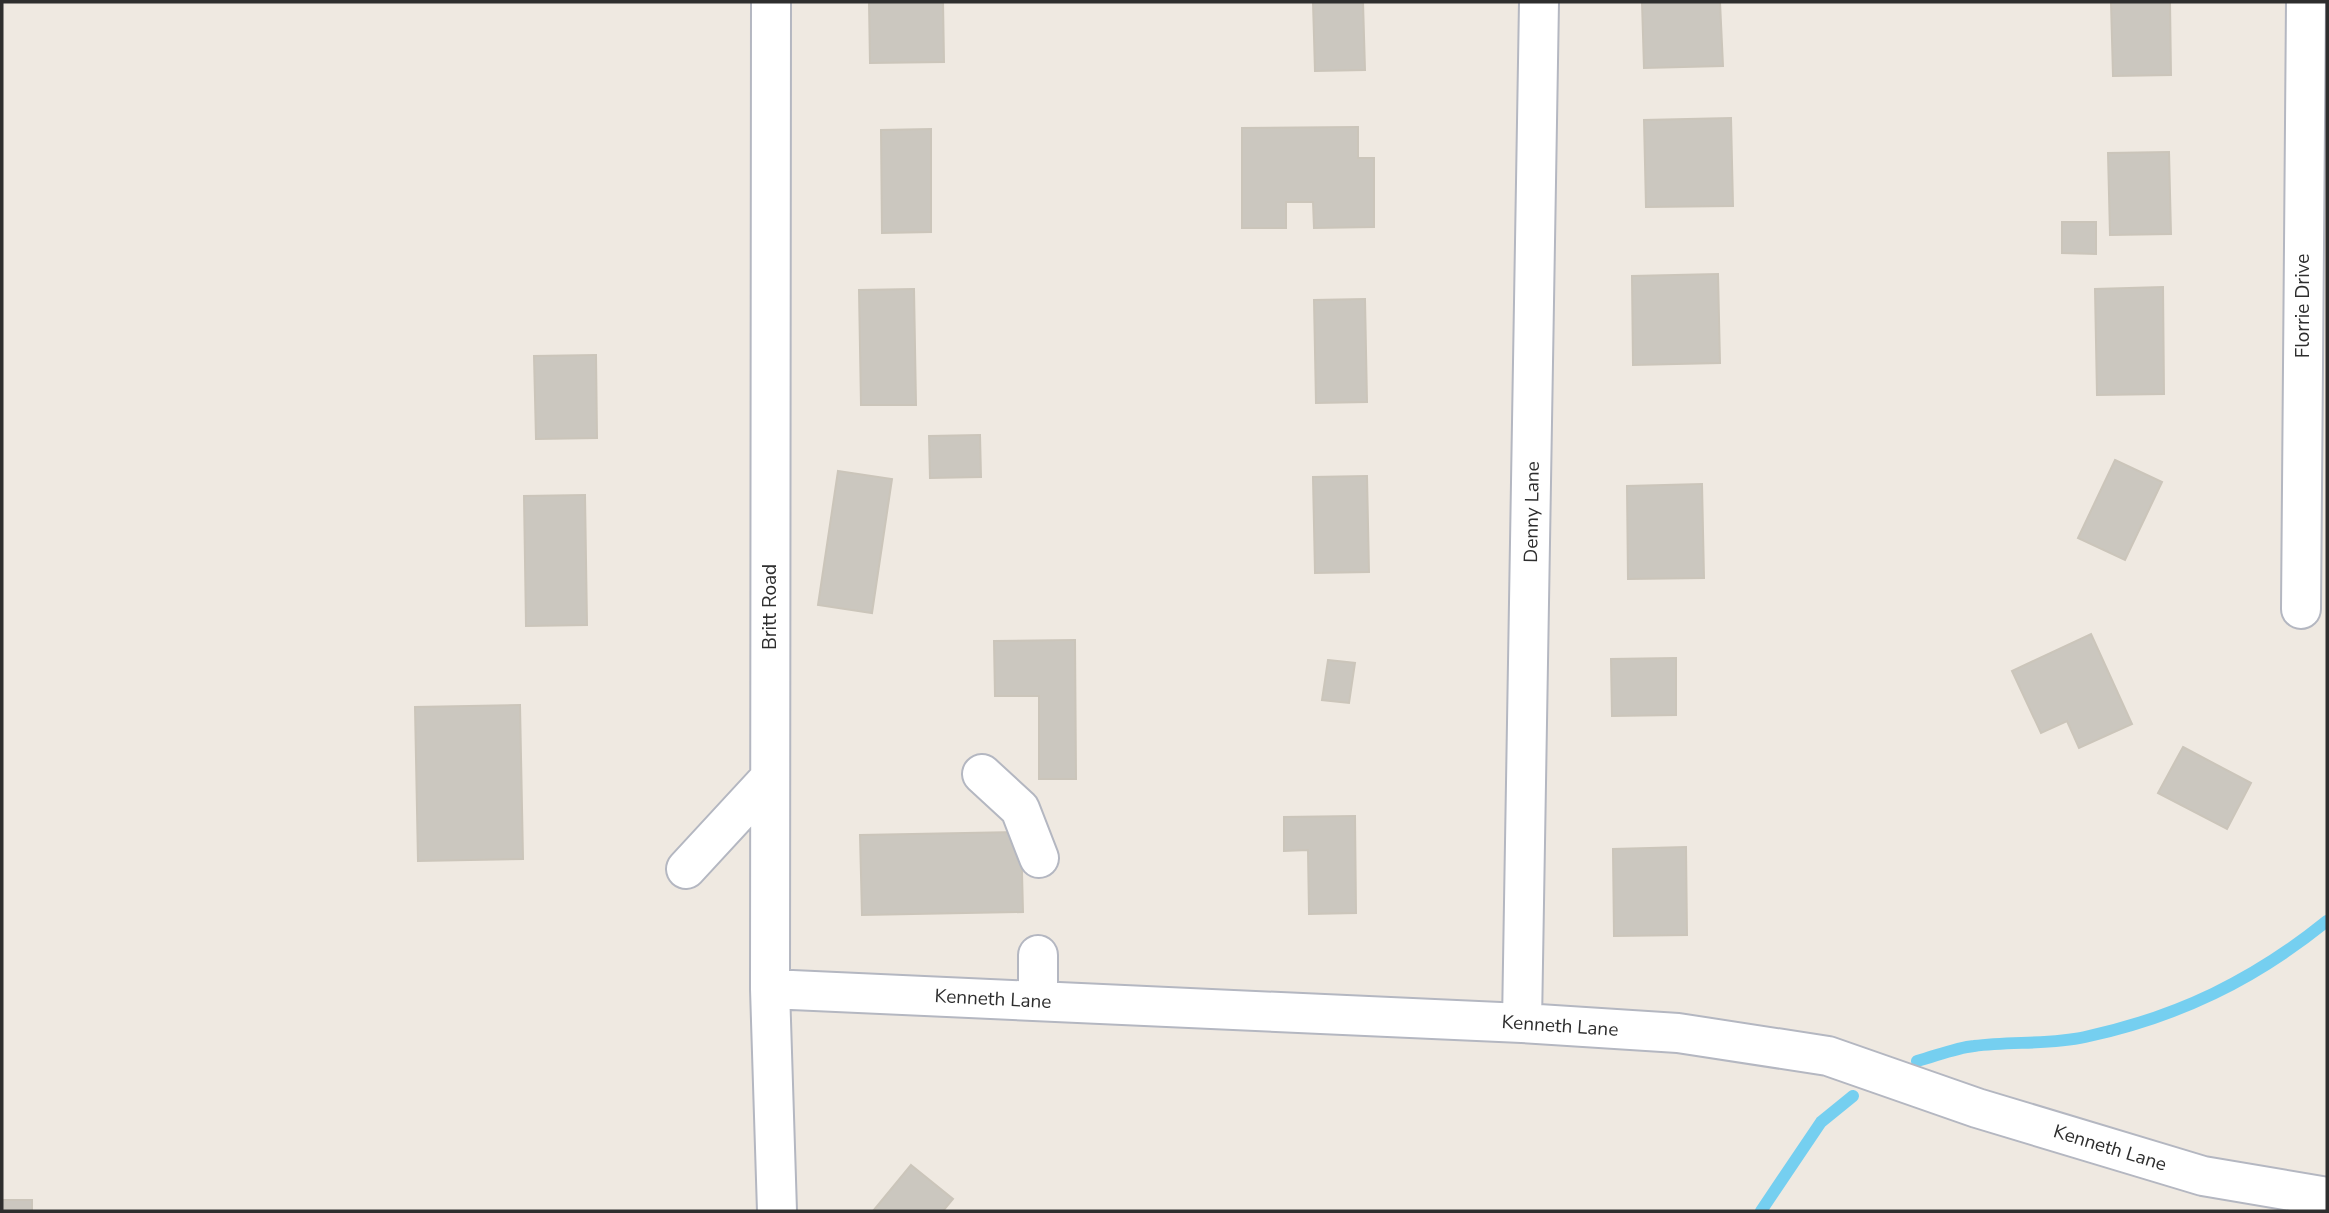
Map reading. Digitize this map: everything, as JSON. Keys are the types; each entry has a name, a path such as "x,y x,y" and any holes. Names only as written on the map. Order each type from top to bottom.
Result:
{"street":[{"name":"Britt Road","path":"771,2 770,989 777,1211"},
{"name":"Denny Lane","path":"1522,1023 1539,2"},
{"name":"Florrie Drive","path":"2301,610 2306,2"},
{"path":"982,774 1020,809 1039,858"},
{"path":"686,869 770,778"},
{"path":"1038,956 1038,1001"},
{"name":"Kenneth Lane","path":"770,989 1522,1023 1678,1033 1828,1056 1977,1108 2203,1176 2327,1197"}],"building":[{"path":"869,2 943,2 944,62 870,63"},
{"path":"1313,2 1363,2 1365,70 1315,71"},
{"path":"1642,2 1720,2 1723,66 1644,68"},
{"path":"2111,2 2170,2 2171,75 2113,76"},
{"path":"1731,118 1733,206 1646,207 1644,120"},
{"path":"1358,127 1358,158 1374,158 1374,227 1314,228 1313,202 1286,202 1286,228 1242,228 1242,128"},
{"path":"931,129 931,232 882,233 881,130"},
{"path":"2169,152 2171,234 2110,235 2108,153"},
{"path":"2062,222 2096,222 2096,254 2062,253"},
{"path":"1718,274 1720,363 1633,365 1632,276"},
{"path":"2163,287 2164,394 2097,395 2095,289"},
{"path":"914,289 916,405 861,405 859,290"},
{"path":"1365,299 1367,402 1316,403 1314,300"},
{"path":"596,355 597,438 536,439 534,356"},
{"path":"980,435 981,477 930,478 929,436"},
{"path":"2115,460 2162,482 2125,560 2078,538"},
{"path":"838,471 892,479 872,613 818,605"},
{"path":"1367,476 1369,572 1315,573 1313,477"},
{"path":"1702,484 1704,578 1628,579 1627,486"},
{"path":"585,495 587,625 526,626 524,496"},
{"path":"2091,634 2132,724 2079,748 2067,721 2041,733 2012,671"},
{"path":"1075,640 1076,779 1039,779 1039,696 995,696 994,641"},
{"path":"1676,658 1676,715 1612,716 1611,659"},
{"path":"1328,660 1355,663 1349,703 1322,700"},
{"path":"520,705 523,859 418,861 415,707"},
{"path":"2183,747 2251,783 2227,829 2158,793"},
{"path":"1355,816 1356,913 1309,914 1308,850 1284,851 1284,817"},
{"path":"1021,832 1023,912 862,915 860,835"},
{"path":"1686,847 1687,935 1614,936 1613,849"},
{"path":"911,1165 953,1199 943,1211 873,1211"},
{"path":"2,1200 32,1200 32,1211 2,1211"}],"waterway":[{"path":"1917,1061 1967,1047 2085,1037 2152,1019 2214,994 2243,978 2327,921"},
{"path":"1761,1211 1821,1122 1853,1096"}]}
